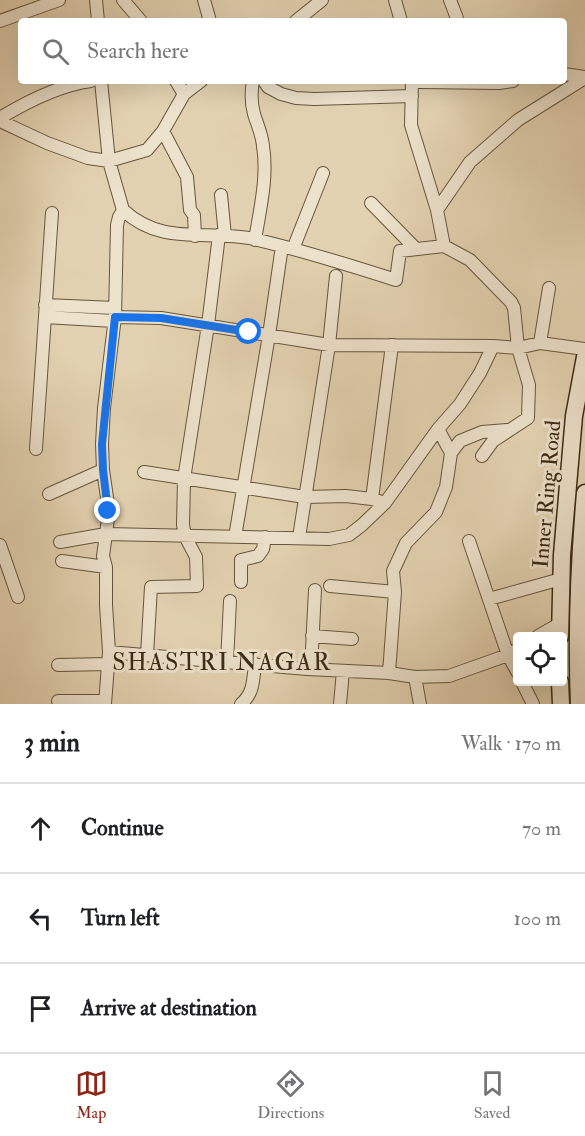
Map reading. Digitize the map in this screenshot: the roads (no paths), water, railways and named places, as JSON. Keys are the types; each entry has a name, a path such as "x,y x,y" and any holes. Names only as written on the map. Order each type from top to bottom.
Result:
{"main road":[{"name":"Inner Ring Road","path":"560,630 563,543 574,416 585,357"},
{"name":"Inner Ring Road","path":"581,702 578,677 585,493"},
{"path":"560,686 561,704"}],"street":[{"path":"0,21 59,0"},
{"path":"96,0 98,18"},
{"path":"123,0 138,18"},
{"path":"204,0 209,18"},
{"path":"300,18 322,0"},
{"path":"395,0 400,18"},
{"path":"450,0 457,18"},
{"path":"567,75 585,78"},
{"path":"437,210 470,162 518,120 585,78"},
{"path":"43,84 45,94"},
{"path":"73,84 45,94 16,108 0,119 47,143 77,155 109,161 147,150 163,132 184,94 197,84"},
{"path":"101,84 109,161 123,210 134,220 158,231 195,236 222,235 255,240 343,262 396,280 400,251 444,246 471,260 511,302 516,313 518,348 529,385 528,418 494,441 482,456"},
{"path":"178,84 184,94"},
{"path":"252,84 253,112 263,146 265,181 255,240"},
{"path":"266,84 281,94 296,98 412,96"},
{"path":"412,84 411,125 437,210 444,246"},
{"path":"163,132 187,177 190,210 194,215 195,236"},
{"path":"236,531 269,335 287,248 323,173"},
{"path":"147,655 151,587 197,586 196,556 185,536 183,525 184,479 222,235 220,195"},
{"path":"371,203 417,249"},
{"path":"58,701 105,703 108,658 106,567 103,556 108,511 102,444 114,315 117,225 123,210"},
{"path":"36,449 52,213"},
{"path":"300,531 329,345 336,276"},
{"path":"540,343 549,288"},
{"path":"45,311 161,318 329,345 518,348 540,343 585,349"},
{"path":"372,499 392,345"},
{"path":"60,542 106,534 329,539 349,535 385,503 438,429 460,404 480,373 493,346"},
{"path":"438,429 451,453"},
{"path":"389,673 395,592 393,572 406,543 435,512 446,487 451,453 460,441 482,432 510,430"},
{"path":"49,494 103,470"},
{"path":"144,472 305,497 346,496 385,503"},
{"path":"241,582 240,560 258,556 263,549 265,537"},
{"path":"58,665 147,655 310,669 389,673 415,677 449,676 513,652 489,599 469,541"},
{"path":"0,545 18,597"},
{"path":"62,561 106,567"},
{"path":"489,599 561,579"},
{"path":"330,586 395,592"},
{"path":"310,669 315,590"},
{"path":"227,662 230,601"},
{"path":"312,636 352,639"},
{"path":"241,704 251,692 255,664"},
{"path":"340,704 343,670"},
{"path":"415,677 420,704"},
{"path":"524,686 533,704"}],"district":[{"name":"SHASTRI NAGAR","path":"222,662"}]}
